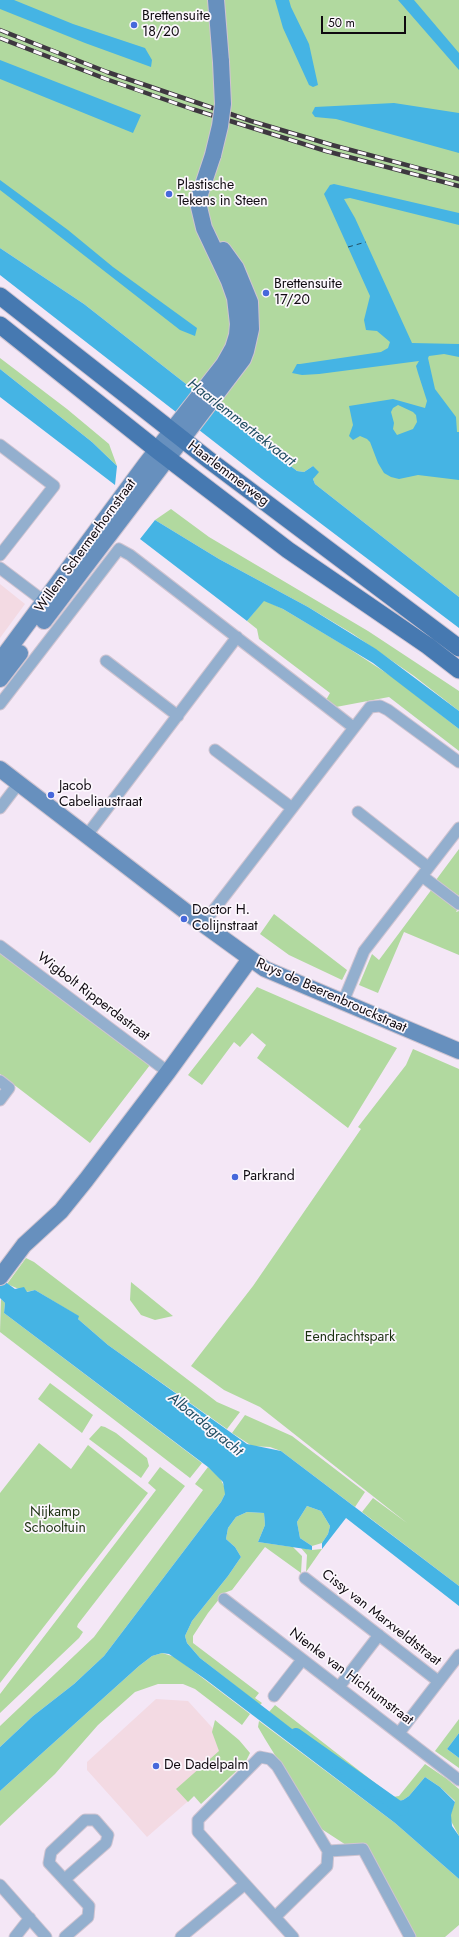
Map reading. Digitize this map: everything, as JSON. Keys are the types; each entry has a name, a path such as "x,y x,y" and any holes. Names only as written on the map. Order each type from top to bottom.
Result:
{"main road":[{"name":"Haarlemmerweg","path":"0,296 182,431 459,648"},
{"name":"Haarlemmerweg","path":"0,325 163,454 288,550 428,646 459,670"}],"street":[{"name":"Willem Schermerhornstraat","path":"0,661 45,602 60,578 182,431 213,390 224,364 233,348 237,335 238,314 229,281 210,243 200,218 199,199 213,155 223,104 216,0"},
{"path":"0,446 54,486 0,555"},
{"name":"Willem Schermerhornstraat","path":"0,679 163,454"},
{"path":"0,704 118,549 130,555 353,727"},
{"path":"0,568 45,602"},
{"path":"87,835 237,637"},
{"path":"106,661 178,716"},
{"path":"203,924 353,727 370,707 380,706 388,710 459,762"},
{"path":"215,750 292,808"},
{"name":"Ruys de Beerenbrouckstraat","path":"0,769 203,924 265,969 459,1051"},
{"path":"0,808 19,783"},
{"path":"358,812 425,871 459,904"},
{"path":"343,1002 364,951 459,828"},
{"name":"Wigbolt Ripperdastraat","path":"0,946 168,1072"},
{"path":"0,1276 24,1245 62,1211 168,1072 250,959"},
{"path":"0,1081 9,1088 0,1100"},
{"name":"Cissy van Marxveldtstraat","path":"305,1578 438,1681"},
{"name":"Nienke van Hichtumstraat","path":"224,1599 459,1780"},
{"path":"339,1687 379,1635"},
{"path":"399,1733 459,1655"},
{"path":"274,1696 302,1660"},
{"path":"275,1917 327,1866 328,1851 277,1766 270,1759 260,1757 198,1820 198,1832 291,1936"},
{"path":"65,1879 106,1843 108,1835 95,1820 85,1820 51,1852 49,1862 89,1906 88,1917 65,1937"},
{"path":"328,1851 363,1849 410,1937"},
{"path":"181,1937 245,1884"},
{"path":"0,1885 46,1937"},
{"path":"15,1937 30,1918"}],"shaded area":[{"path":"0,584 25,604 0,638"},
{"name":"De Dadelpalm","path":"156,1699 188,1701 228,1745 225,1769 147,1837 87,1770 87,1762"}],"green space":[{"path":"0,0 459,0 459,597 315,484 313,479 315,475 313,466 304,472 297,471 84,304 0,248"},
{"path":"0,358 67,409 109,444 117,466 92,442 0,369"},
{"path":"171,509 209,537 368,631 459,691 459,711 414,676 353,634 308,607 219,559 155,520"},
{"path":"264,600 283,609 345,646 394,678 459,729 459,751 389,697 336,707 326,700 330,693 259,639 257,629 247,621"},
{"path":"459,849 459,896 436,880"},
{"path":"432,889 458,908 456,912 459,911 459,955 404,932 378,993 359,985 372,954 379,960"},
{"path":"274,914 347,970 342,980 289,955 260,934"},
{"path":"0,950 150,1065 90,1143 0,1074"},
{"path":"257,987 397,1048 348,1128 257,1058 266,1045 252,1033 240,1047 234,1042 202,1085 188,1075"},
{"name":"Eendrachtspark","path":"413,1049 459,1069 459,1586 362,1512 373,1498 407,1523 260,1407 224,1390 191,1366 253,1286 361,1129 358,1127 406,1065"},
{"path":"26,1258 34,1262 217,1402 240,1412 227,1429 108,1345 78,1319 78,1316 35,1290 26,1292 7,1284"},
{"path":"131,1282 173,1316 155,1320 141,1315 130,1300"},
{"path":"1,1299 5,1303 4,1313 202,1463 190,1478 0,1332"},
{"path":"50,1383 93,1415 82,1433 38,1399"},
{"path":"245,1415 292,1436 365,1492 355,1507 281,1451 270,1447 252,1446 232,1433"},
{"path":"101,1426 116,1433 147,1458 149,1466 141,1478 89,1439"},
{"name":"Nijkamp Schooltuin","path":"39,1443 71,1469 88,1445 148,1493 0,1683 0,1493"},
{"path":"160,1467 185,1486 78,1624 77,1627 83,1632 79,1638 0,1713 0,1694 156,1490 148,1483"},
{"path":"208,1467 220,1478 225,1488 225,1494 221,1502 104,1656 74,1684 33,1716 0,1747 0,1726 94,1637 203,1490 195,1484"},
{"path":"307,1506 321,1511 330,1526 328,1534 322,1543 312,1546 300,1538 297,1522"},
{"path":"247,1512 264,1513 265,1525 258,1542 293,1547 302,1556 301,1573 265,1547 232,1590 224,1593 208,1613 193,1636 193,1643 259,1693 255,1698 262,1703 260,1705 200,1658 187,1643 185,1636 192,1621 228,1576 241,1557 235,1547 226,1539 228,1528 236,1517"},
{"path":"301,1548 312,1550 322,1549 306,1572 307,1555"},
{"path":"162,1653 175,1657 250,1714 242,1725 195,1689 183,1684 158,1684 135,1692 98,1725 55,1774 0,1826 0,1791 139,1666 152,1656"},
{"path":"275,1705 393,1797 399,1796 425,1764 447,1779 459,1789 459,1836 451,1821 451,1813 455,1801 440,1787 425,1777 409,1796 403,1800 393,1802 383,1799 269,1712"},
{"path":"459,1719 459,1733 447,1749 459,1758 459,1768 435,1751"},
{"path":"215,1720 239,1740 250,1753 245,1763 201,1804 194,1796 188,1802 176,1789 219,1751 212,1732"},
{"path":"259,1721 395,1823 459,1879 459,1925 445,1937 406,1937 363,1856 320,1828 258,1727"}],"water":[{"path":"0,0 14,0 73,24 145,48 152,60 151,67 85,43 0,9"},
{"path":"275,0 289,0 309,44 318,85 313,87 309,85 283,28"},
{"path":"398,0 414,0 459,53 459,70"},
{"path":"0,60 141,115 133,133 0,79"},
{"path":"394,103 459,113 459,153 336,119 315,117 312,113 315,107"},
{"path":"0,180 68,230 113,267 197,328 195,336 180,330 0,190"},
{"path":"334,184 459,213 459,225 350,198 344,199 355,218 412,343 459,344 459,357 444,354 429,356 428,358 435,389 456,417 457,432 459,432 459,480 418,475 399,479 391,477 384,473 378,463 370,442 367,439 360,436 353,440 349,436 353,425 349,406 393,399 425,408 427,401 416,366 419,361 319,374 302,375 292,373 297,364 381,352 388,348 390,342 377,331 366,330 364,320 370,296 324,194 330,185","holes":["398,405 416,415 417,422 413,429 397,435 393,429 394,423 391,412 393,408"]},
{"path":"0,248 84,304 297,471 304,472 313,466 319,472 313,479 315,484 459,597 459,628 262,479 0,275"},
{"path":"0,369 92,442 117,466 115,485 0,397"},
{"path":"155,520 219,559 308,607 376,649 459,711 459,729 373,663 283,609 264,601 247,621 140,539"},
{"name":"Albardagracht","path":"0,1278 15,1289 24,1287 27,1292 35,1290 79,1316 78,1319 108,1345 247,1444 281,1451 459,1586 459,1606 346,1518 322,1549 322,1543 328,1534 330,1526 321,1511 307,1506 297,1522 300,1538 312,1546 312,1550 258,1542 265,1525 264,1513 247,1512 236,1517 228,1528 226,1539 235,1547 241,1557 228,1576 192,1621 185,1636 187,1643 200,1658 383,1799 393,1802 403,1800 409,1796 425,1777 440,1787 455,1802 451,1815 452,1826 459,1836 459,1879 395,1823 205,1679 169,1654 162,1653 152,1656 139,1666 0,1791 0,1747 33,1716 74,1684 104,1656 221,1502 225,1494 223,1482 208,1467 4,1313 5,1303 0,1298"},
{"path":"459,1733 459,1758 447,1749"}],"waterway":[{"path":"296,1734 403,1810"}],"ferry route":[{"path":"348,247 366,242"}],"railway":[{"path":"0,30 107,72 251,121 332,145 459,179"},
{"path":"0,38 106,79 192,109 326,151 459,186"}],"place":[{"name":"Brettensuite 18/20","path":"134,25"},
{"name":"Plastische Tekens in Steen","path":"169,194"},
{"name":"Brettensuite 17/20","path":"266,293"},
{"name":"Jacob Cabeliaustraat","path":"51,795"},
{"name":"Doctor H. Colijnstraat","path":"184,919"},
{"name":"Parkrand","path":"235,1177"},
{"name":"De Dadelpalm","path":"156,1766"}],"water label":[{"name":"Haarlemmertrekvaart","path":"241,423"}]}
